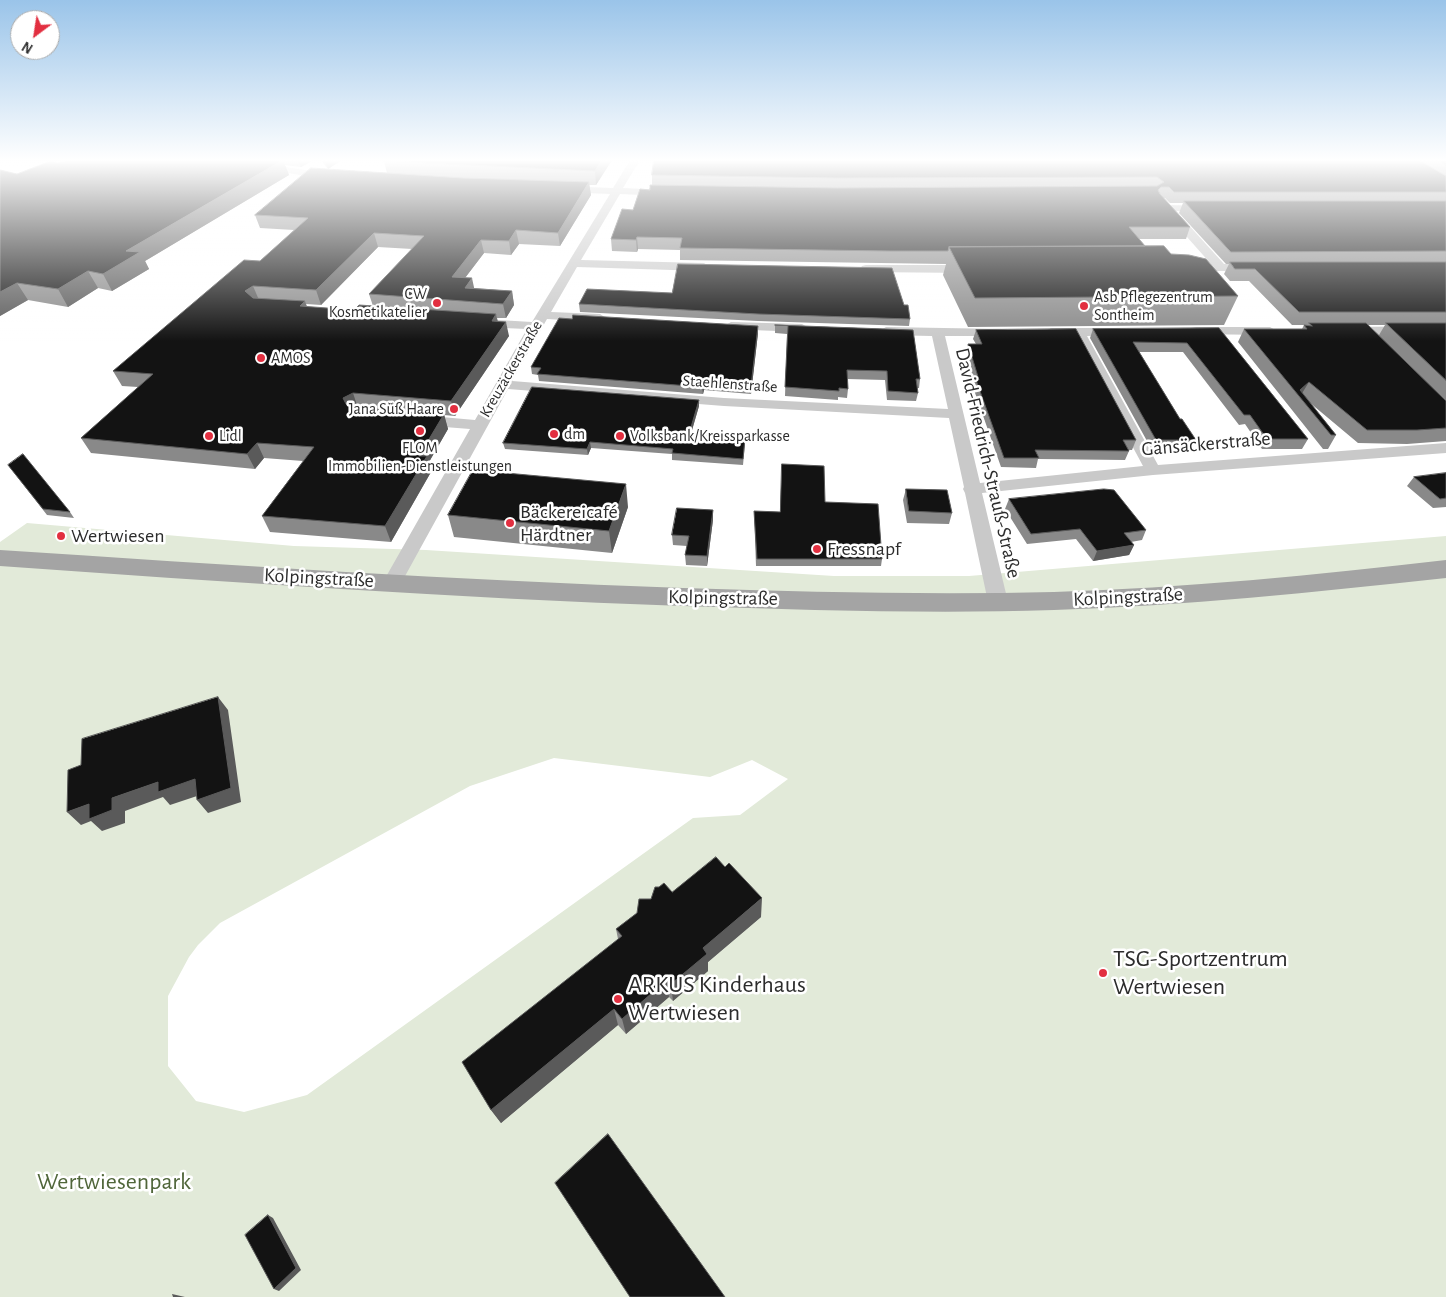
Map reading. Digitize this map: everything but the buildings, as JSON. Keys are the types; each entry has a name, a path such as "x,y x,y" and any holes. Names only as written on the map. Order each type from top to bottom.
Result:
{"main road":[{"name":"Kolpingstraße","path":"0,558 697,599 998,602 1135,598 1229,592 1446,569"}],"street":[{"name":"Kreuzäckerstraße","path":"392,582 502,384 600,221"},
{"path":"1178,221 1221,268"},
{"path":"574,263 721,267"},
{"path":"854,268 982,269"},
{"path":"1171,268 1268,268"},
{"path":"467,322 611,319"},
{"path":"718,325 818,329"},
{"path":"1336,331 1446,330"},
{"path":"878,331 938,333 1012,332"},
{"path":"1182,331 1281,331"},
{"path":"1220,331 1232,347"},
{"path":"1363,331 1377,345"},
{"path":"1040,332 1135,332"},
{"path":"1078,332 1153,470"},
{"name":"David-Friedrich-Strauß-Straße","path":"938,333 971,489 998,602"},
{"name":"Staehlenstraße","path":"502,384 724,402 955,414"},
{"path":"404,419 479,425"},
{"path":"1306,440 1318,456"},
{"name":"Gänsäckerstraße","path":"971,489 1153,470 1318,456 1446,448"}],"green space":[{"name":"Wertwiesenpark","path":"27,523 294,546 426,550 834,576 969,576 1446,536 1446,1297 0,1297 0,542","holes":["554,758 710,777 752,760 788,779 740,815 693,818 307,1095 244,1112 196,1101 168,1066 168,996 189,957 220,923 470,786"]}],"place":[{"name":"CW Kosmetikatelier","path":"437,303"},
{"name":"Asb Pflegezentrum Sontheim","path":"1084,306"},
{"name":"AMOS","path":"261,358"},
{"name":"Jana Süß Haare","path":"454,409"},
{"name":"FLOM Immobilien-Dienstleistungen","path":"420,431"},
{"name":"dm","path":"554,434"},
{"name":"Lidl","path":"209,436"},
{"name":"Volksbank/Kreissparkasse","path":"620,436"},
{"name":"Bäckereicafé Härdtner","path":"510,523"},
{"name":"Wertwiesen","path":"61,536"},
{"name":"Fressnapf","path":"817,549"},
{"name":"TSG-Sportzentrum Wertwiesen","path":"1103,973"},
{"name":"ARKUS Kinderhaus Wertwiesen","path":"618,999"}]}
